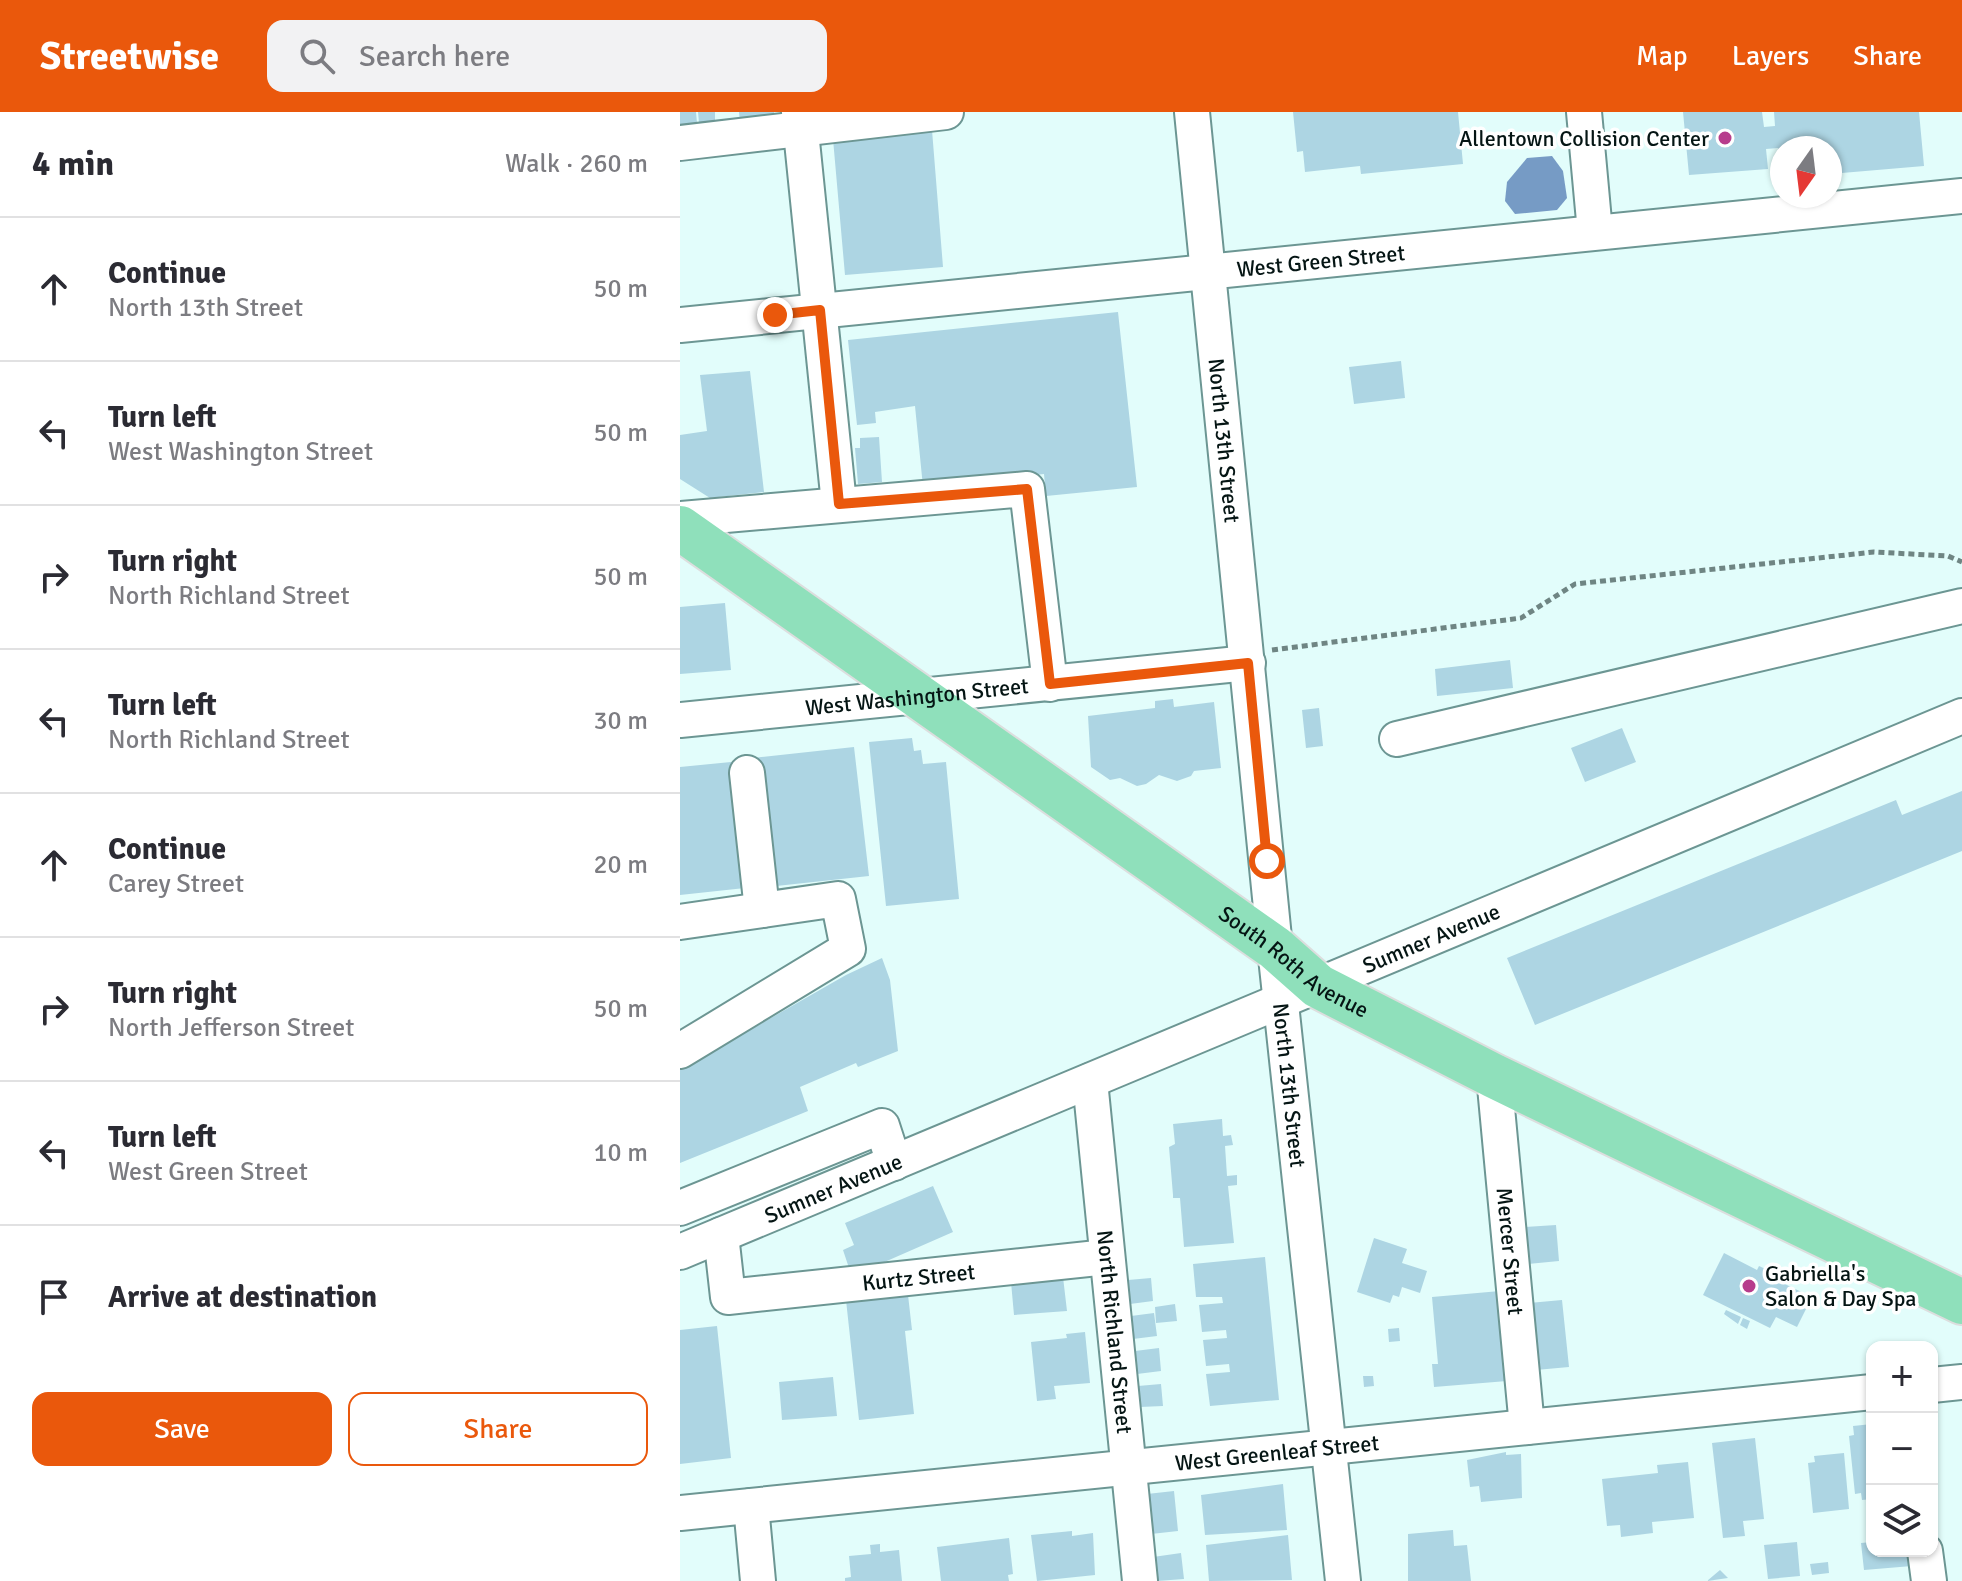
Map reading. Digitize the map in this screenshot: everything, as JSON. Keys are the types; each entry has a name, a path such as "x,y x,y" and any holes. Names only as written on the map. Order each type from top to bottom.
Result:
{"main road":[{"name":"South Roth Avenue","path":"680,528 1275,948 1300,994 1494,1076 1962,1302"}],"street":[{"path":"680,143 799,120 946,112"},
{"name":"North 13th Street","path":"1192,112 1275,948"},
{"path":"1584,112 1595,232"},
{"path":"799,120 839,504"},
{"name":"West Green Street","path":"680,325 1962,196"},
{"path":"680,519 1027,489 1050,684"},
{"path":"1397,739 1962,606"},
{"name":"West Washington Street","path":"680,720 1050,684 1248,658"},
{"name":"Sumner Avenue","path":"680,1252 1962,716"},
{"path":"747,773 762,910"},
{"path":"680,922 838,899 848,949 680,1051"},
{"name":"North 13th Street","path":"1300,994 1329,1447 1343,1581"},
{"name":"Mercer Street","path":"1494,1076 1527,1427"},
{"name":"North Richland Street","path":"1090,1081 1140,1581"},
{"path":"680,1208 882,1126 894,1163"},
{"name":"Kurtz Street","path":"721,1235 728,1297 1107,1257"},
{"path":"1938,1384 1962,1382"},
{"name":"West Greenleaf Street","path":"680,1513 1866,1393"},
{"path":"751,1506 758,1581"},
{"path":"1926,1557 1929,1581"}],"path":[{"path":"1248,658 1521,618 1575,584 1874,552 1948,556 1962,562"}],"water":[{"path":"1552,156 1563,171 1567,198 1557,210 1515,214 1505,201 1507,182 1527,158"}],"building":[{"path":"680,112 696,112 697,123 680,125"},
{"path":"698,112 715,112 715,122 699,123"},
{"path":"739,112 774,112 774,118 740,122"},
{"path":"1293,112 1458,112 1463,164 1361,174 1360,166 1305,172 1303,151 1297,152"},
{"path":"1683,112 1762,112 1764,127 1775,126 1774,112 1919,112 1924,166 1842,173 1842,136 1770,136 1770,149 1766,149 1768,169 1689,175"},
{"path":"932,130 943,267 845,275 833,139"},
{"path":"1118,312 1137,487 1046,496 1044,474 923,487 915,406 875,412 876,423 857,425 848,340"},
{"path":"1401,361 1405,398 1354,404 1349,367"},
{"path":"750,371 764,492 710,498 680,479 680,435 707,431 700,375"},
{"path":"879,437 882,482 858,484 855,448 860,448 860,438"},
{"path":"725,603 731,670 680,674 680,607"},
{"path":"1510,660 1513,688 1437,696 1435,669"},
{"path":"1173,699 1174,707 1214,702 1221,768 1194,771 1191,776 1177,781 1159,775 1137,786 1120,778 1110,780 1091,767 1088,716 1155,708 1155,701"},
{"path":"1319,708 1323,746 1306,748 1302,710"},
{"path":"1622,728 1636,762 1585,782 1571,748"},
{"path":"912,738 914,751 921,750 923,764 946,762 959,899 886,906 869,742"},
{"path":"854,747 869,876 767,887 752,758"},
{"path":"731,762 745,888 680,895 680,767"},
{"path":"1962,791 1962,851 1535,1025 1507,958 1896,800 1902,815"},
{"path":"882,958 890,980 898,1051 858,1067 856,1063 800,1087 808,1111 680,1163 680,1070 846,975"},
{"path":"1222,1119 1223,1136 1231,1135 1233,1145 1225,1146 1227,1176 1237,1175 1237,1185 1228,1186 1234,1243 1184,1247 1180,1198 1173,1198 1169,1147 1175,1144 1173,1124"},
{"path":"933,1186 953,1232 864,1271 850,1271 843,1250 854,1245 845,1223"},
{"path":"1556,1225 1559,1261 1528,1264 1525,1227"},
{"path":"1374,1238 1407,1249 1402,1263 1427,1271 1420,1293 1402,1287 1399,1297 1393,1295 1390,1303 1357,1292"},
{"name":"Gabriella's Salon & Day Spa","path":"1724,1253 1757,1270 1759,1266 1772,1272 1770,1277 1812,1297 1797,1327 1776,1317 1770,1328 1703,1295"},
{"path":"1265,1257 1279,1400 1210,1406 1206,1374 1230,1372 1229,1364 1206,1366 1203,1340 1227,1338 1226,1330 1202,1332 1199,1305 1223,1303 1222,1297 1196,1297 1193,1264"},
{"path":"1063,1277 1067,1311 1014,1315 1011,1282"},
{"path":"1151,1278 1153,1301 1130,1304 1128,1280"},
{"path":"1500,1291 1507,1381 1434,1387 1432,1364 1438,1364 1432,1297"},
{"path":"908,1295 912,1330 905,1331 914,1414 859,1420 846,1300"},
{"path":"1562,1300 1569,1367 1536,1370 1529,1303"},
{"path":"1175,1304 1177,1321 1156,1323 1155,1307"},
{"path":"1726,1310 1741,1317 1738,1324 1724,1314"},
{"path":"1154,1313 1157,1336 1133,1339 1131,1316"},
{"path":"1743,1318 1750,1321 1747,1329 1740,1325"},
{"path":"717,1326 731,1458 680,1464 680,1330"},
{"path":"1399,1328 1400,1341 1389,1342 1388,1329"},
{"path":"1085,1332 1090,1383 1054,1386 1056,1399 1037,1401 1031,1342 1067,1338 1066,1334"},
{"path":"1159,1348 1161,1371 1137,1374 1135,1351"},
{"path":"1363,1376 1373,1376 1374,1386 1364,1387"},
{"path":"833,1377 837,1416 782,1420 779,1382"},
{"path":"1161,1384 1163,1406 1140,1407 1138,1386"},
{"path":"1866,1425 1866,1500 1862,1500 1861,1493 1855,1494 1849,1436 1854,1435 1853,1426"},
{"path":"1755,1438 1764,1519 1743,1521 1745,1536 1723,1538 1712,1443"},
{"path":"1506,1452 1506,1455 1521,1454 1522,1498 1481,1502 1479,1486 1470,1487 1467,1460"},
{"path":"1844,1453 1849,1509 1813,1513 1808,1463 1815,1462 1814,1456"},
{"path":"1688,1462 1694,1518 1652,1522 1653,1533 1621,1537 1620,1525 1607,1526 1602,1479 1658,1473 1657,1465"},
{"path":"1283,1484 1287,1530 1205,1535 1201,1495"},
{"path":"1174,1491 1178,1531 1151,1534 1147,1494"},
{"path":"1453,1530 1454,1546 1467,1545 1471,1581 1408,1581 1408,1534"},
{"path":"1072,1531 1072,1536 1093,1533 1095,1575 1037,1581 1031,1535"},
{"path":"1288,1535 1292,1580 1209,1581 1206,1545"},
{"path":"1009,1538 1013,1574 1008,1575 1009,1581 941,1581 937,1547"},
{"path":"1797,1542 1800,1576 1768,1579 1764,1545"},
{"path":"1861,1543 1866,1543 1866,1557 1911,1557 1912,1566 1864,1570"},
{"path":"880,1544 880,1552 899,1550 902,1581 845,1581 845,1578 851,1577 849,1556 871,1554 870,1545"},
{"path":"1181,1553 1184,1579 1157,1581 1153,1557"},
{"path":"1828,1562 1829,1573 1812,1575 1810,1564"},
{"path":"1720,1570 1728,1578 1707,1581"}],"place":[{"name":"Allentown Collision Center","path":"1725,138"},
{"name":"Gabriella's Salon & Day Spa","path":"1749,1286"}],"route":[{"path":"775,315 820,310 839,504 1027,489 1050,684 1248,663 1267,861"}]}
